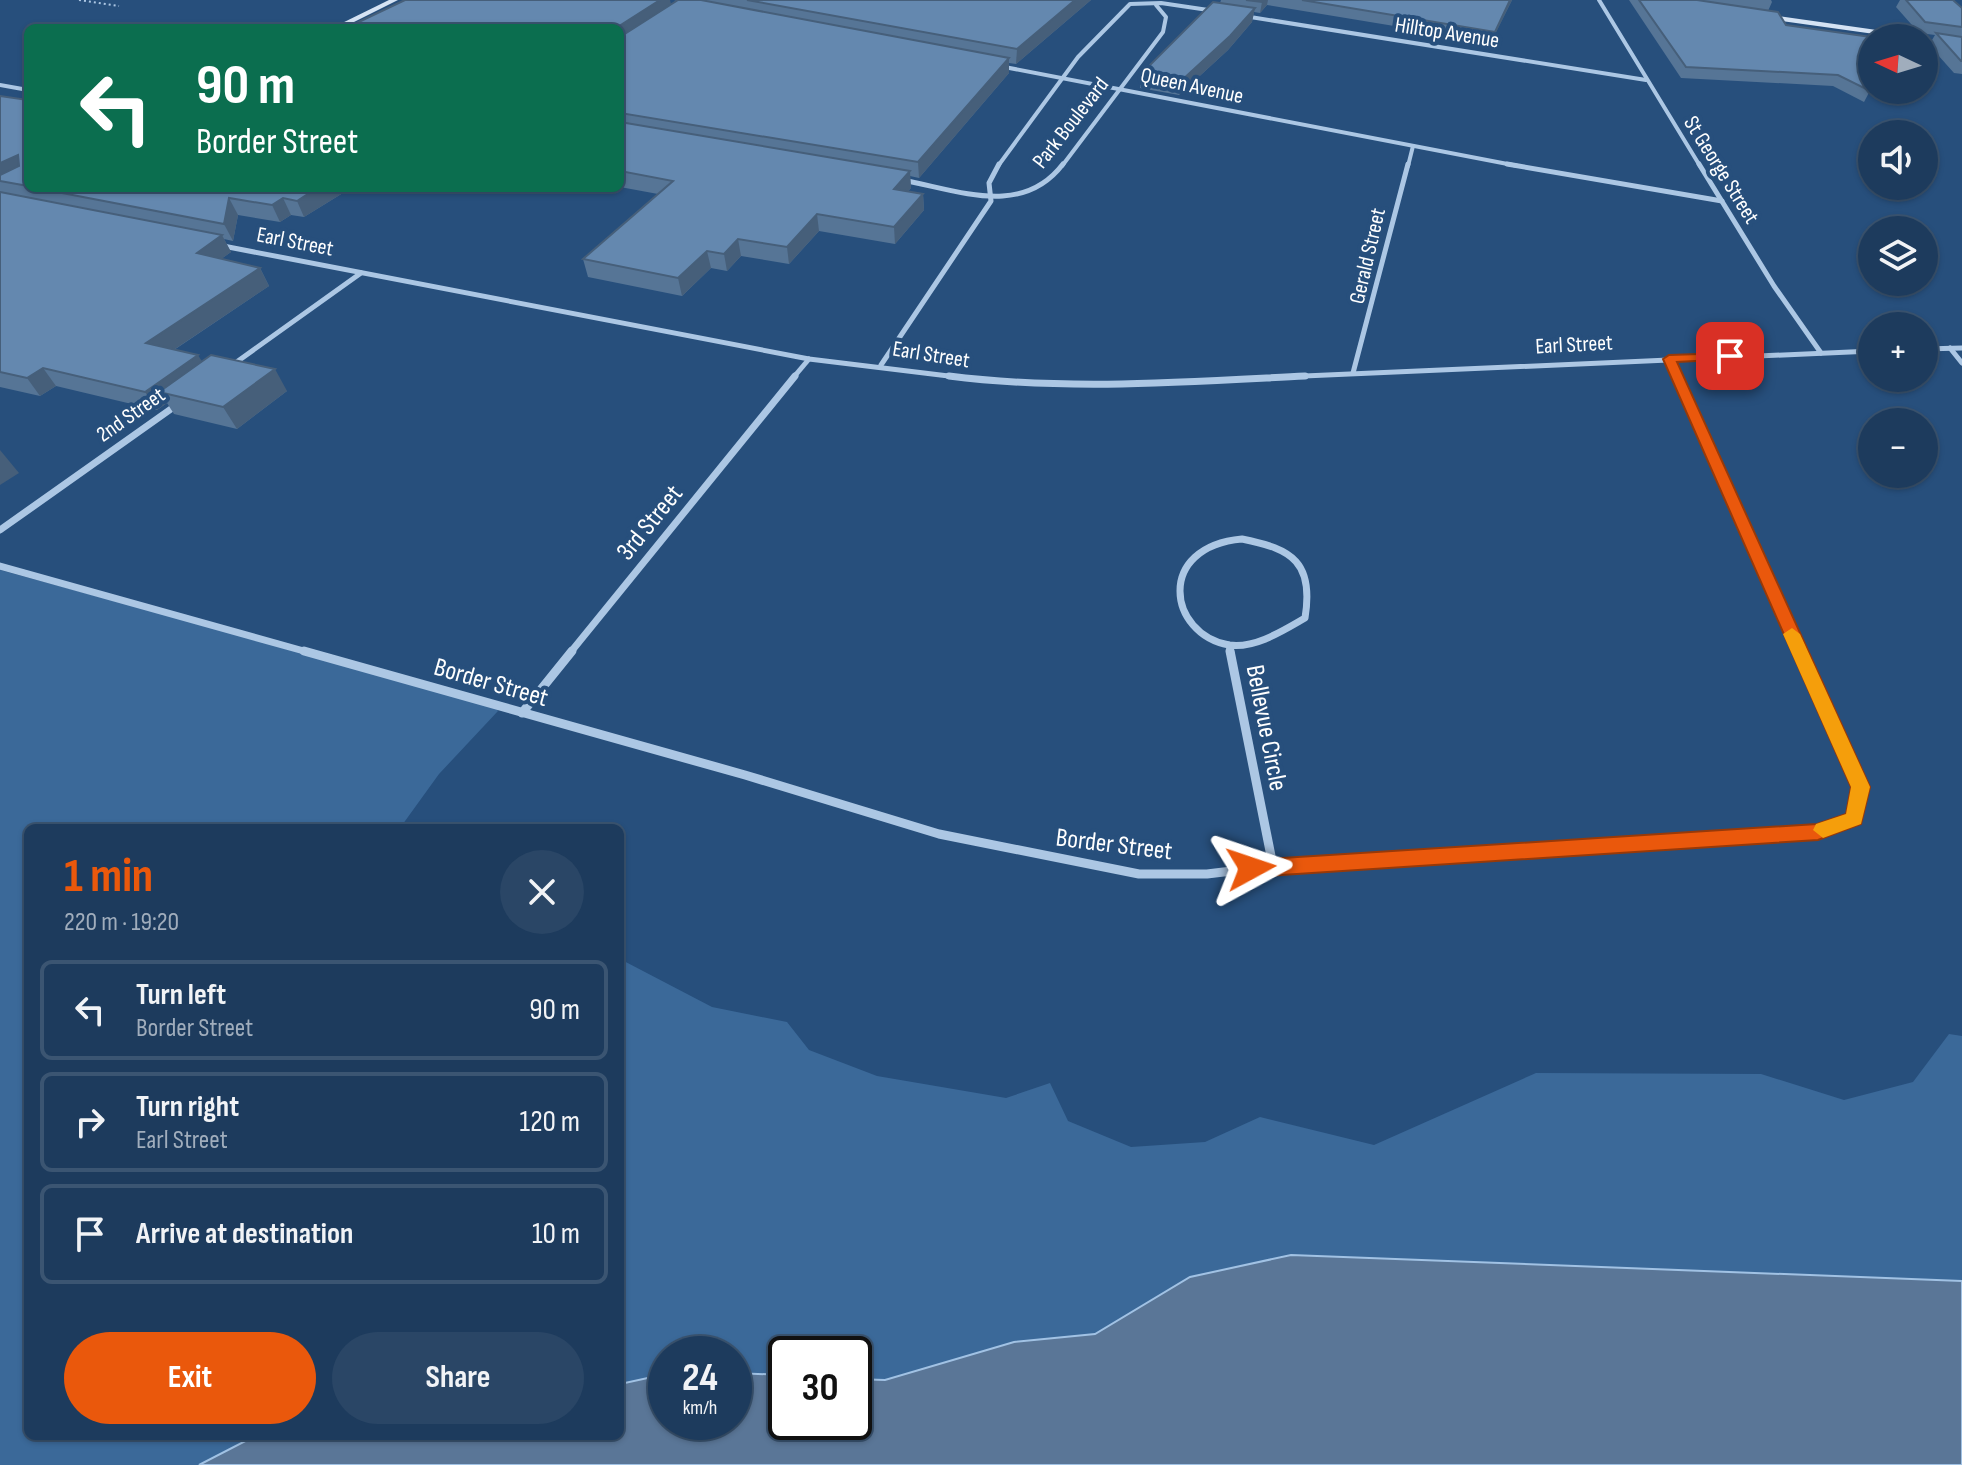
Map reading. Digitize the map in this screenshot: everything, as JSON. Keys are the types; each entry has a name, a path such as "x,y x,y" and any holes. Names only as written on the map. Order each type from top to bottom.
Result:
{"main road":[{"path":"344,24 395,0"},
{"path":"1753,15 1858,30"}],"street":[{"path":"1149,0 1225,13"},
{"name":"Park Boulevard","path":"881,365 991,201 989,184 996,168 1037,109 1116,11 1149,0 1164,10 1167,18 1163,32 1051,180 1030,193 991,201"},
{"name":"St George Street","path":"1599,0 1774,286 1821,353"},
{"name":"Hilltop Avenue","path":"1239,15 1646,80"},
{"name":"Queen Avenue","path":"996,66 1119,87 1413,146 1722,201"},
{"path":"0,85 24,89"},
{"name":"Gerald Street","path":"1353,373 1376,303 1390,226 1413,146"},
{"path":"896,179 950,188 991,201"},
{"name":"Earl Street","path":"211,243 809,359 881,365 1009,384 1062,386 1858,352"},
{"path":"219,374 361,273"},
{"path":"1938,348 1962,348"},
{"path":"1950,348 1962,363"},
{"name":"3rd Street","path":"522,713 809,359"},
{"name":"Border Street","path":"0,566 939,834 1139,874 1207,874 1273,866 1818,832 1855,819 1861,787 1669,359"},
{"name":"2nd Street","path":"0,530 181,402"},
{"name":"Bellevue Circle","path":"1242,539 1275,545 1291,553 1309,579 1305,618 1275,636 1229,645 1202,632 1188,618 1180,601 1182,573 1190,561 1198,551 1211,545 1242,539"},
{"name":"Bellevue Circle","path":"1229,645 1273,866"}],"path":[{"path":"79,0 119,6"}],"shaded area":[{"path":"0,570 493,704 498,711 439,774 403,824 24,824 24,1440 247,1440 199,1465 0,1465"},
{"path":"624,961 712,1007 787,1022 809,1050 877,1076 1006,1098 1050,1083 1068,1121 1131,1147 1205,1142 1260,1117 1374,1145 1536,1073 1761,1074 1844,1100 1913,1082 1949,1034 1962,1036 1962,1281 1291,1255 1190,1277 1095,1334 1014,1342 885,1380 872,1380 872,1336 768,1336 768,1374 752,1374 752,1336 648,1336 648,1378 624,1383"},
{"path":"1291,1255 1962,1281 1962,1465 199,1465 247,1440 624,1440 624,1383 648,1378 648,1440 752,1440 752,1374 768,1374 768,1440 872,1440 872,1380 885,1380 1014,1342 1095,1334 1190,1277"}],"building":[{"path":"405,0 660,0 622,24 354,24"},
{"path":"678,0 701,0 1009,58 918,162 624,114 624,34"},
{"path":"747,0 1075,0 1017,49"},
{"path":"1302,0 1510,0 1495,32"},
{"path":"1639,0 1697,0 1778,12 1786,25 1858,35 1858,85 1838,75 1686,67"},
{"path":"1906,0 1953,0 1962,8 1962,27 1925,22"},
{"path":"1213,2 1255,8 1181,81 1141,74"},
{"path":"1938,33 1962,37 1961,61 1938,35"},
{"path":"0,96 24,99 24,185 0,181 0,175 19,166 18,155 0,163"},
{"path":"624,123 910,171 894,189 923,194 894,227 817,214 787,247 738,239 724,254 707,251 678,278 583,259 673,181 624,172"},
{"path":"0,192 222,235 197,253 260,268 146,343 198,355 145,392 43,368 27,378 0,372"},
{"path":"57,192 311,192 297,201 283,198 272,205 229,198 224,224"},
{"path":"211,355 275,369 223,407 159,392"}],"slow traffic":[{"path":"1792,634 1861,787 1855,819 1823,830"}],"route":[{"path":"1251,868 1818,832 1855,819 1861,787 1669,359 1730,356"}]}
